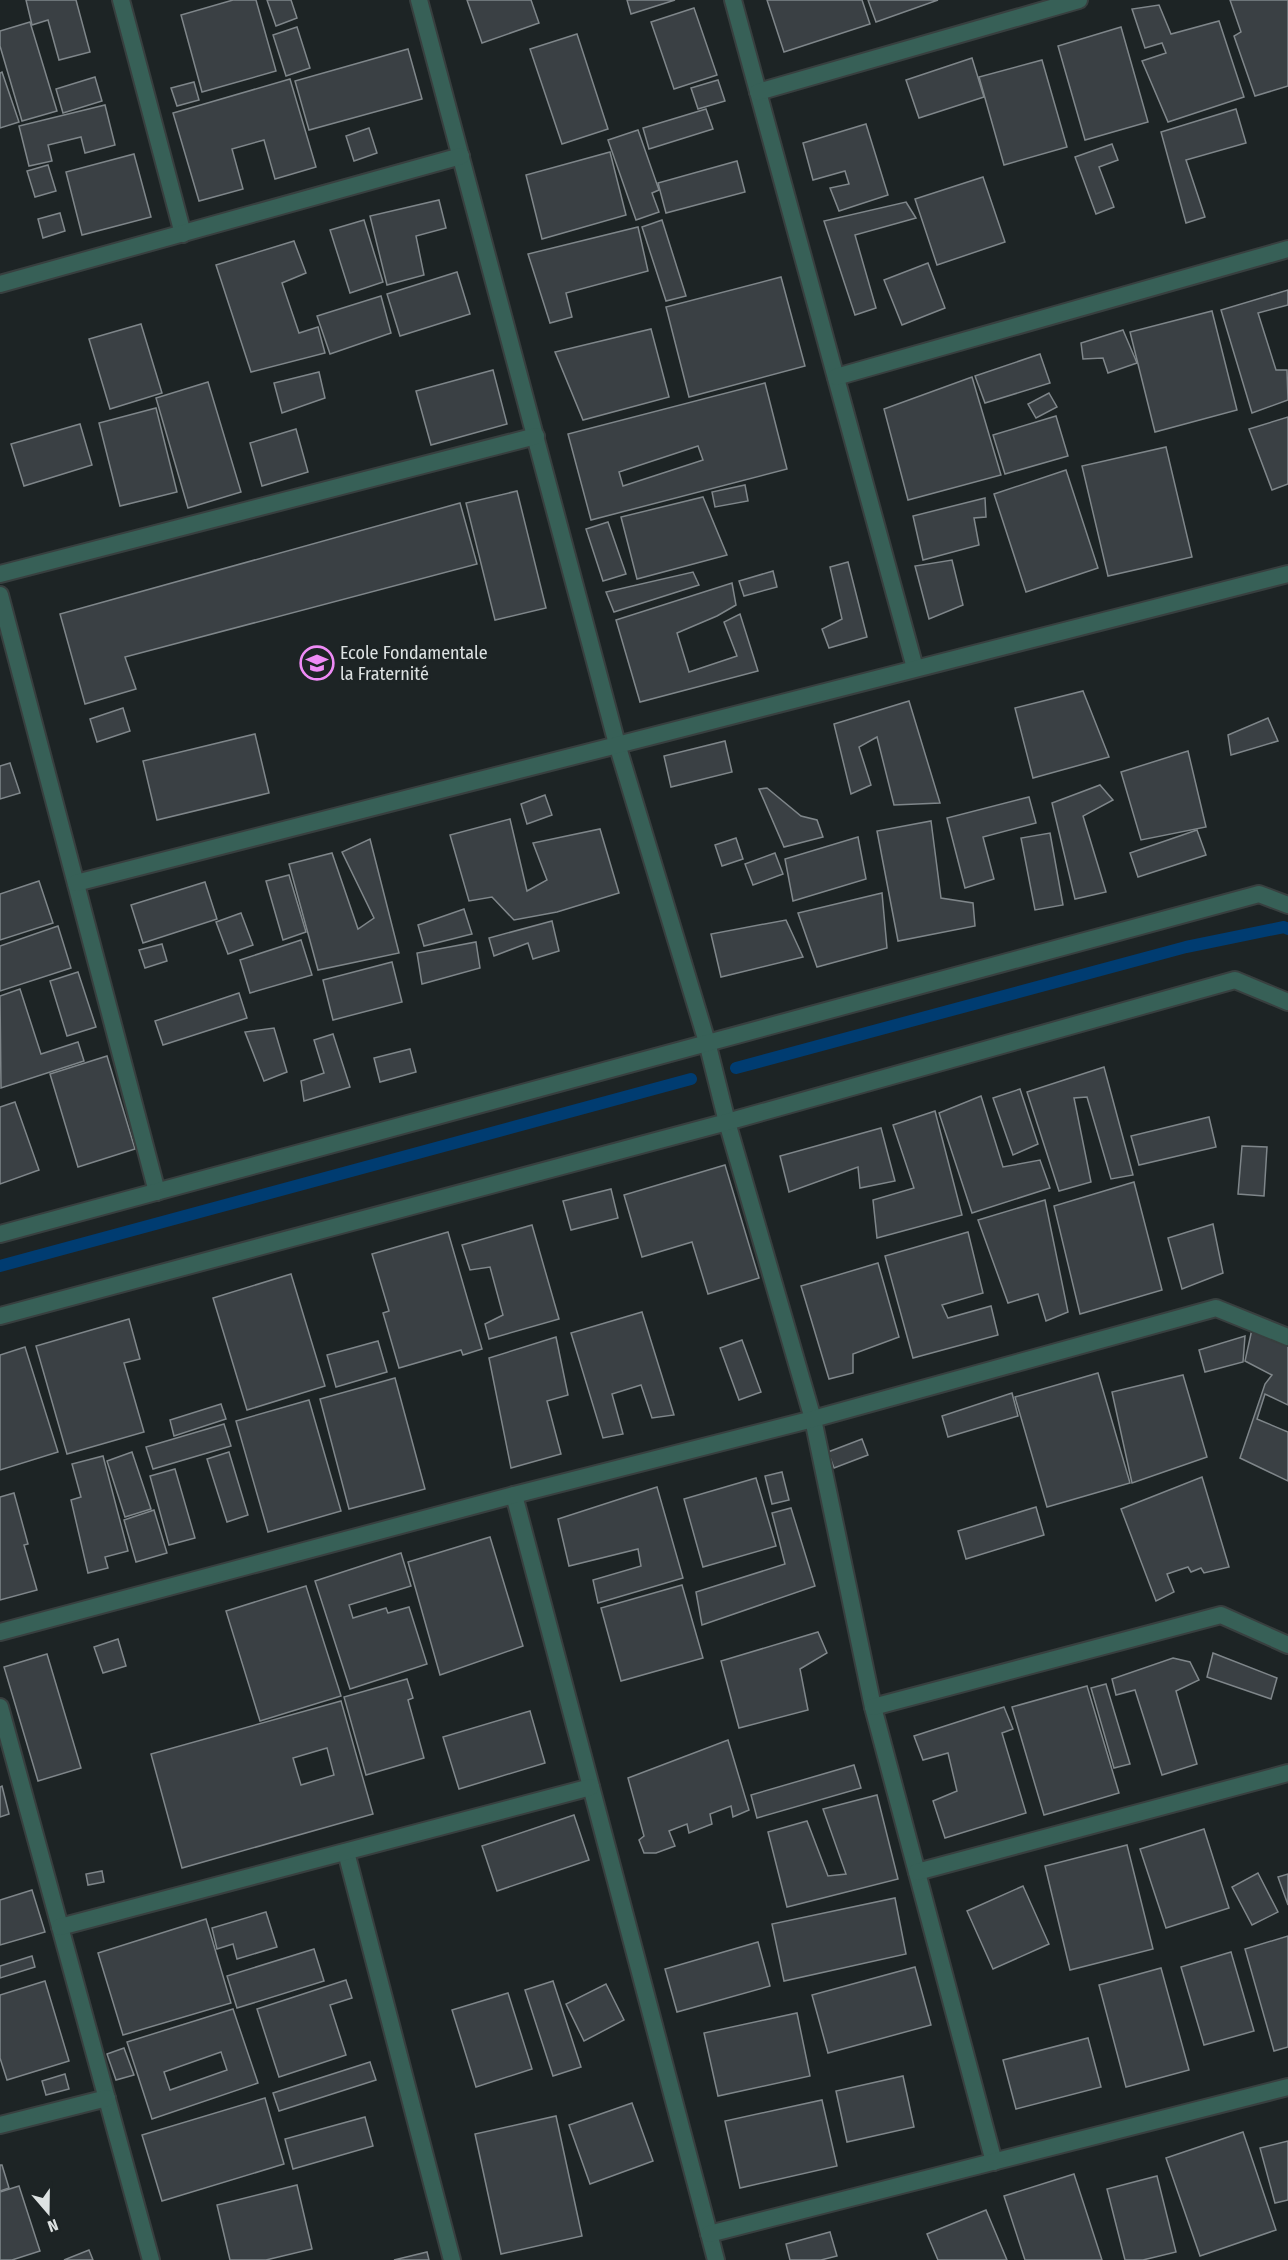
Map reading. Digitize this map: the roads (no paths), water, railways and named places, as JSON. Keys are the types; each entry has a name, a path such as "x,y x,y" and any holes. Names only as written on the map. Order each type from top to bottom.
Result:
{"street":[{"path":"121,0 183,234"},
{"path":"419,0 617,744 707,1042 727,1122 813,1419 873,1707 994,2162"},
{"path":"733,0 915,668"},
{"path":"758,92 1079,0"},
{"path":"0,285 461,156"},
{"path":"836,377 1288,249"},
{"path":"0,574 536,436"},
{"path":"76,883 1288,574"},
{"path":"0,595 157,1192"},
{"path":"0,1234 1259,894 1288,905"},
{"path":"0,1316 727,1122 1235,980 1288,1002"},
{"path":"0,1632 514,1495 813,1419 1215,1308 1288,1337"},
{"path":"514,1495 716,2260"},
{"path":"873,1707 1221,1614 1288,1645"},
{"path":"0,1707 151,2260"},
{"path":"917,1872 1288,1773"},
{"path":"60,1927 591,1787"},
{"path":"346,1852 452,2260"},
{"path":"709,2234 1288,2087"},
{"path":"0,2125 107,2098"}],"waterway":[{"path":"736,1068 1186,947 1284,927 1288,929"},
{"path":"0,1266 691,1079"}],"place":[{"name":"Ecole Fondamentale la Fraternité","path":"317,663"}]}
